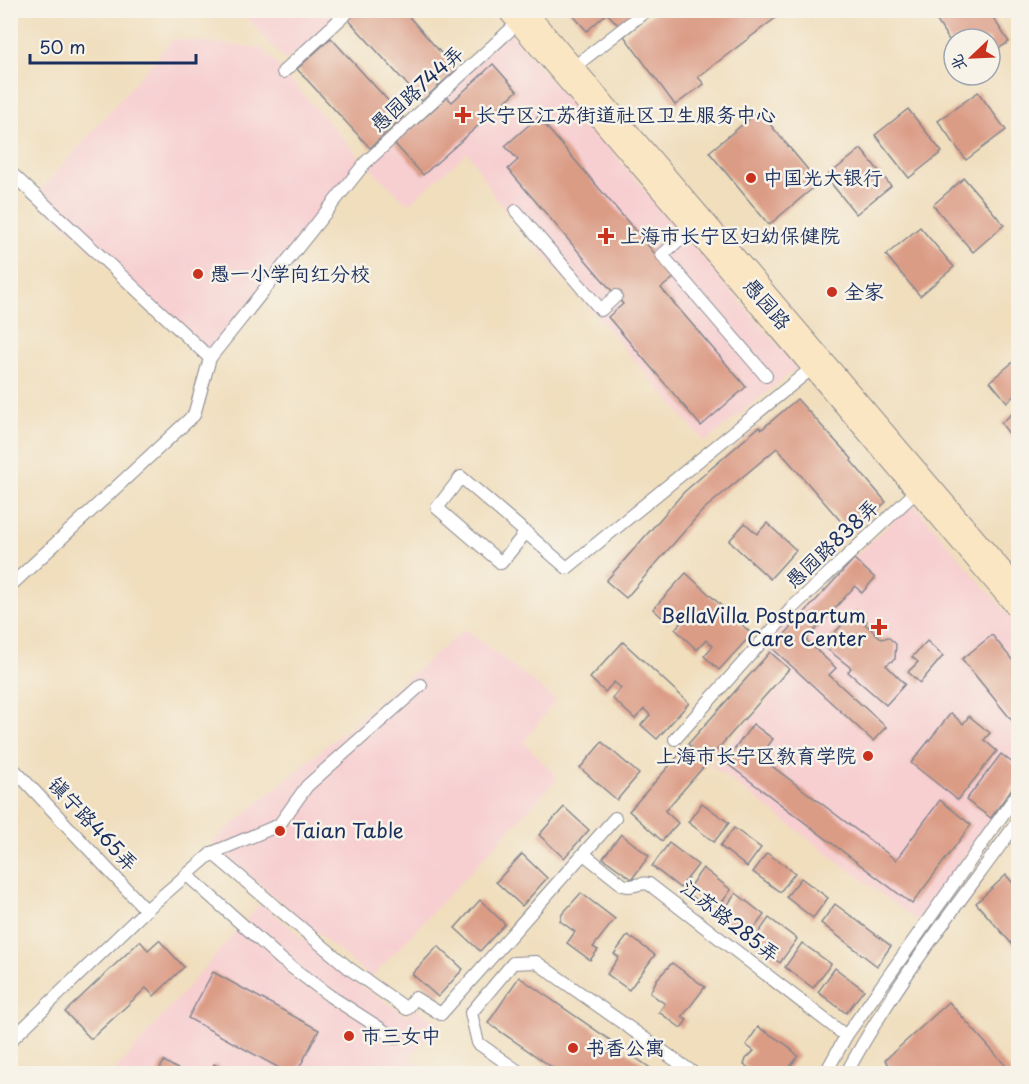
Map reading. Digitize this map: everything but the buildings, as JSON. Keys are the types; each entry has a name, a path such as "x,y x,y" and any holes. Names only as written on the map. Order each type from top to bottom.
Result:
{"main road":[{"name":"愚园路","path":"519,15 1018,598"}],"lane":[{"path":"283,72 350,10"},
{"path":"568,72 647,10"},
{"name":"愚园路744弄","path":"210,358 365,163 519,15"},
{"path":"10,172 210,358 194,415 10,586"},
{"path":"516,211 601,310 616,296"},
{"path":"698,223 661,257 766,376"},
{"path":"526,532 501,562 437,508 461,477 526,532 567,568 818,364"},
{"name":"愚园路838弄","path":"675,739 793,607 922,486"},
{"path":"10,1041 146,910 212,853 279,825 307,786 421,685"},
{"name":"镇宁路465弄","path":"10,765 146,910"},
{"path":"825,1074 846,1036 1018,793"},
{"path":"212,853 350,969 407,1008 415,998 441,1014 585,855 615,818"},
{"path":"846,1074 861,1046 915,965 1018,821"},
{"name":"江苏路285弄","path":"585,855 623,885 628,887 643,882 649,884 846,1036"},
{"path":"187,875 282,960 395,1038"},
{"path":"522,1074 478,1043 471,1013 513,963 536,962 695,1074"}],"shaded area":[{"path":"240,11 342,11 286,61"},
{"name":"上海市长宁区妇幼保健院","path":"509,31 797,368 705,442 496,199 468,152 408,204 365,163"},
{"name":"愚一小学向红分校","path":"173,39 262,48 365,163 210,358 35,197"},
{"name":"上海市长宁区教育学院","path":"913,503 1018,627 1018,783 917,921 711,765 792,673 764,647 799,608"},
{"path":"465,629 556,700 524,742 558,778 371,978 211,843"},
{"path":"261,903 343,973 407,1016 414,1007 441,1023 409,1058 432,1073 112,1074"}],"place":[{"name":"长宁区江苏街道社区卫生服务中心","path":"463,115"},
{"name":"中国光大银行","path":"751,178"},
{"name":"上海市长宁区妇幼保健院","path":"606,236"},
{"name":"愚一小学向红分校","path":"198,274"},
{"name":"全家","path":"832,292"},
{"name":"BellaVilla Postpartum Care Center","path":"879,627"},
{"name":"上海市长宁区教育学院","path":"868,756"},
{"name":"Taian Table","path":"280,831"},
{"name":"市三女中","path":"349,1036"},
{"name":"书香公寓","path":"573,1048"}]}
